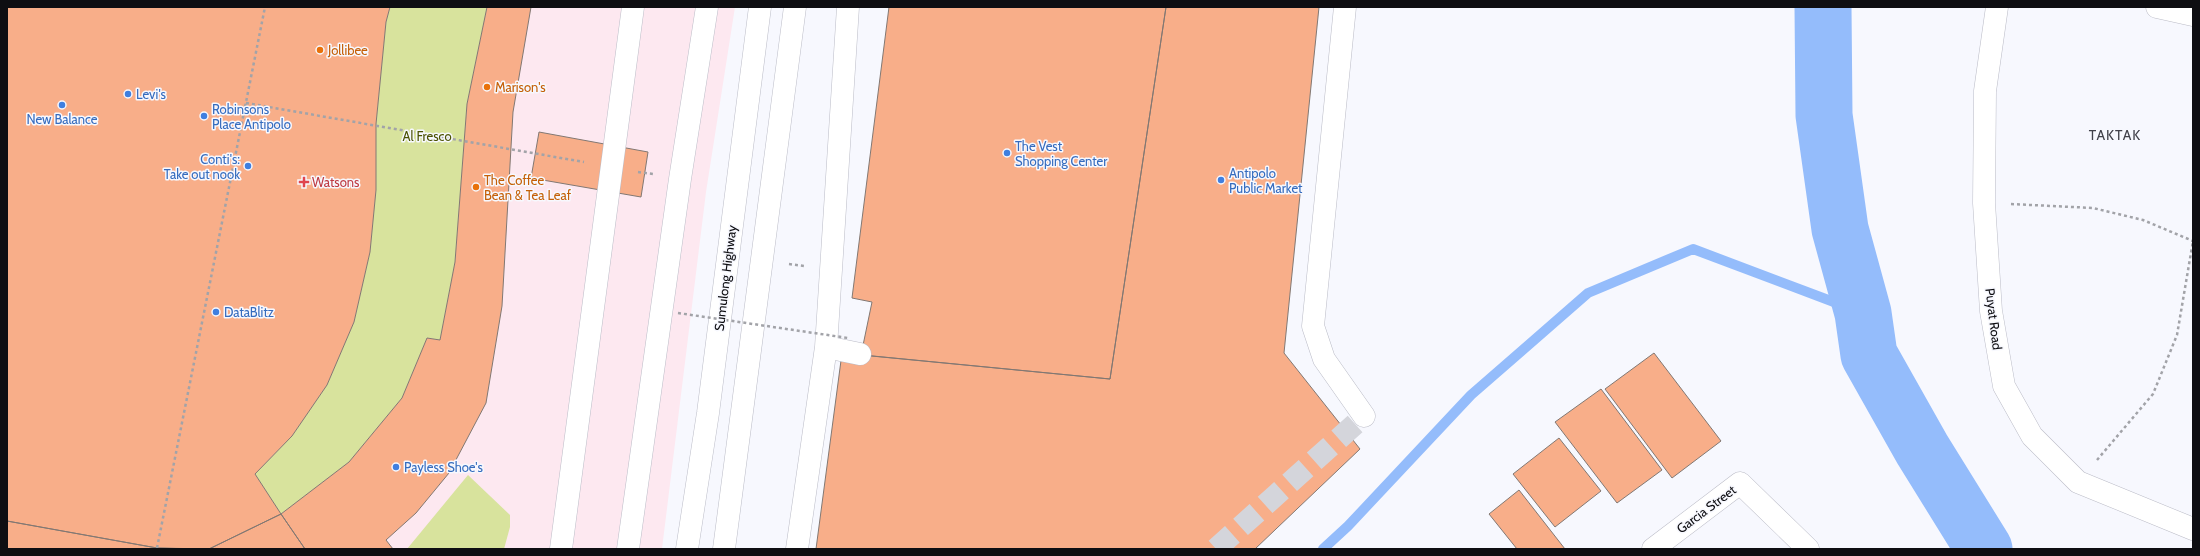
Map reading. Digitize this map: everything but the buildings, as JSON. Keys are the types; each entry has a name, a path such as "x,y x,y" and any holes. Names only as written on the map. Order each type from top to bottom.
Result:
{"main road":[{"path":"561,549 633,7"},
{"path":"628,549 680,179 707,7"},
{"name":"Sumulong Highway","path":"687,549 708,413 760,7"},
{"path":"724,549 795,7"},
{"path":"797,549 826,347 848,7"},
{"path":"1345,7 1313,326 1324,359 1364,416"},
{"name":"Puyat Road","path":"1997,7 1985,91 1984,203 1991,311 2004,386 2032,436 2078,482 2192,529"},
{"path":"2156,7 2193,15"},
{"path":"826,347 854,346"},
{"name":"Garcia Street","path":"1653,549 1740,483 1808,549"}],"path":[{"path":"157,548 265,7"},
{"path":"246,103 680,179"},
{"path":"1984,203 2093,208 2143,220 2193,241 2177,335 2153,394 2078,482"},
{"path":"678,313 854,346"}],"shaded area":[{"name":"Robinsons Place Antipolo","path":"7,7 735,7 706,192 662,549 7,549"}],"green space":[{"name":"Al Fresco","path":"390,7 487,7 467,104 455,262 440,340 427,338 402,398 349,462 281,514 255,474 292,436 327,385 354,322 370,252 376,190 376,124 386,22"},
{"path":"468,475 510,515 510,527 504,549 407,549"}],"waterway":[{"path":"1823,7 1824,115 1840,229 1863,313 1869,355 1922,449 1984,549"},
{"path":"1323,549 1348,526 1471,395 1588,293 1693,249 1863,313"}],"tunnel":[{"path":"1216,549 1364,416"}],"place":[{"name":"Jollibee","path":"320,50"},
{"name":"Marison's","path":"487,87"},
{"name":"Levi's","path":"128,94"},
{"name":"New Balance","path":"62,105"},
{"name":"Robinsons Place Antipolo","path":"204,116"},
{"name":"The Vest Shopping Center","path":"1007,153"},
{"name":"Conti's: Take out nook","path":"248,166"},
{"name":"Antipolo Public Market","path":"1221,180"},
{"name":"Watsons","path":"304,182"},
{"name":"The Coffee Bean & Tea Leaf","path":"476,187"},
{"name":"DataBlitz","path":"216,312"},
{"name":"Payless Shoe's","path":"396,467"}],"district":[{"name":"TAKTAK","path":"2115,135"}]}
